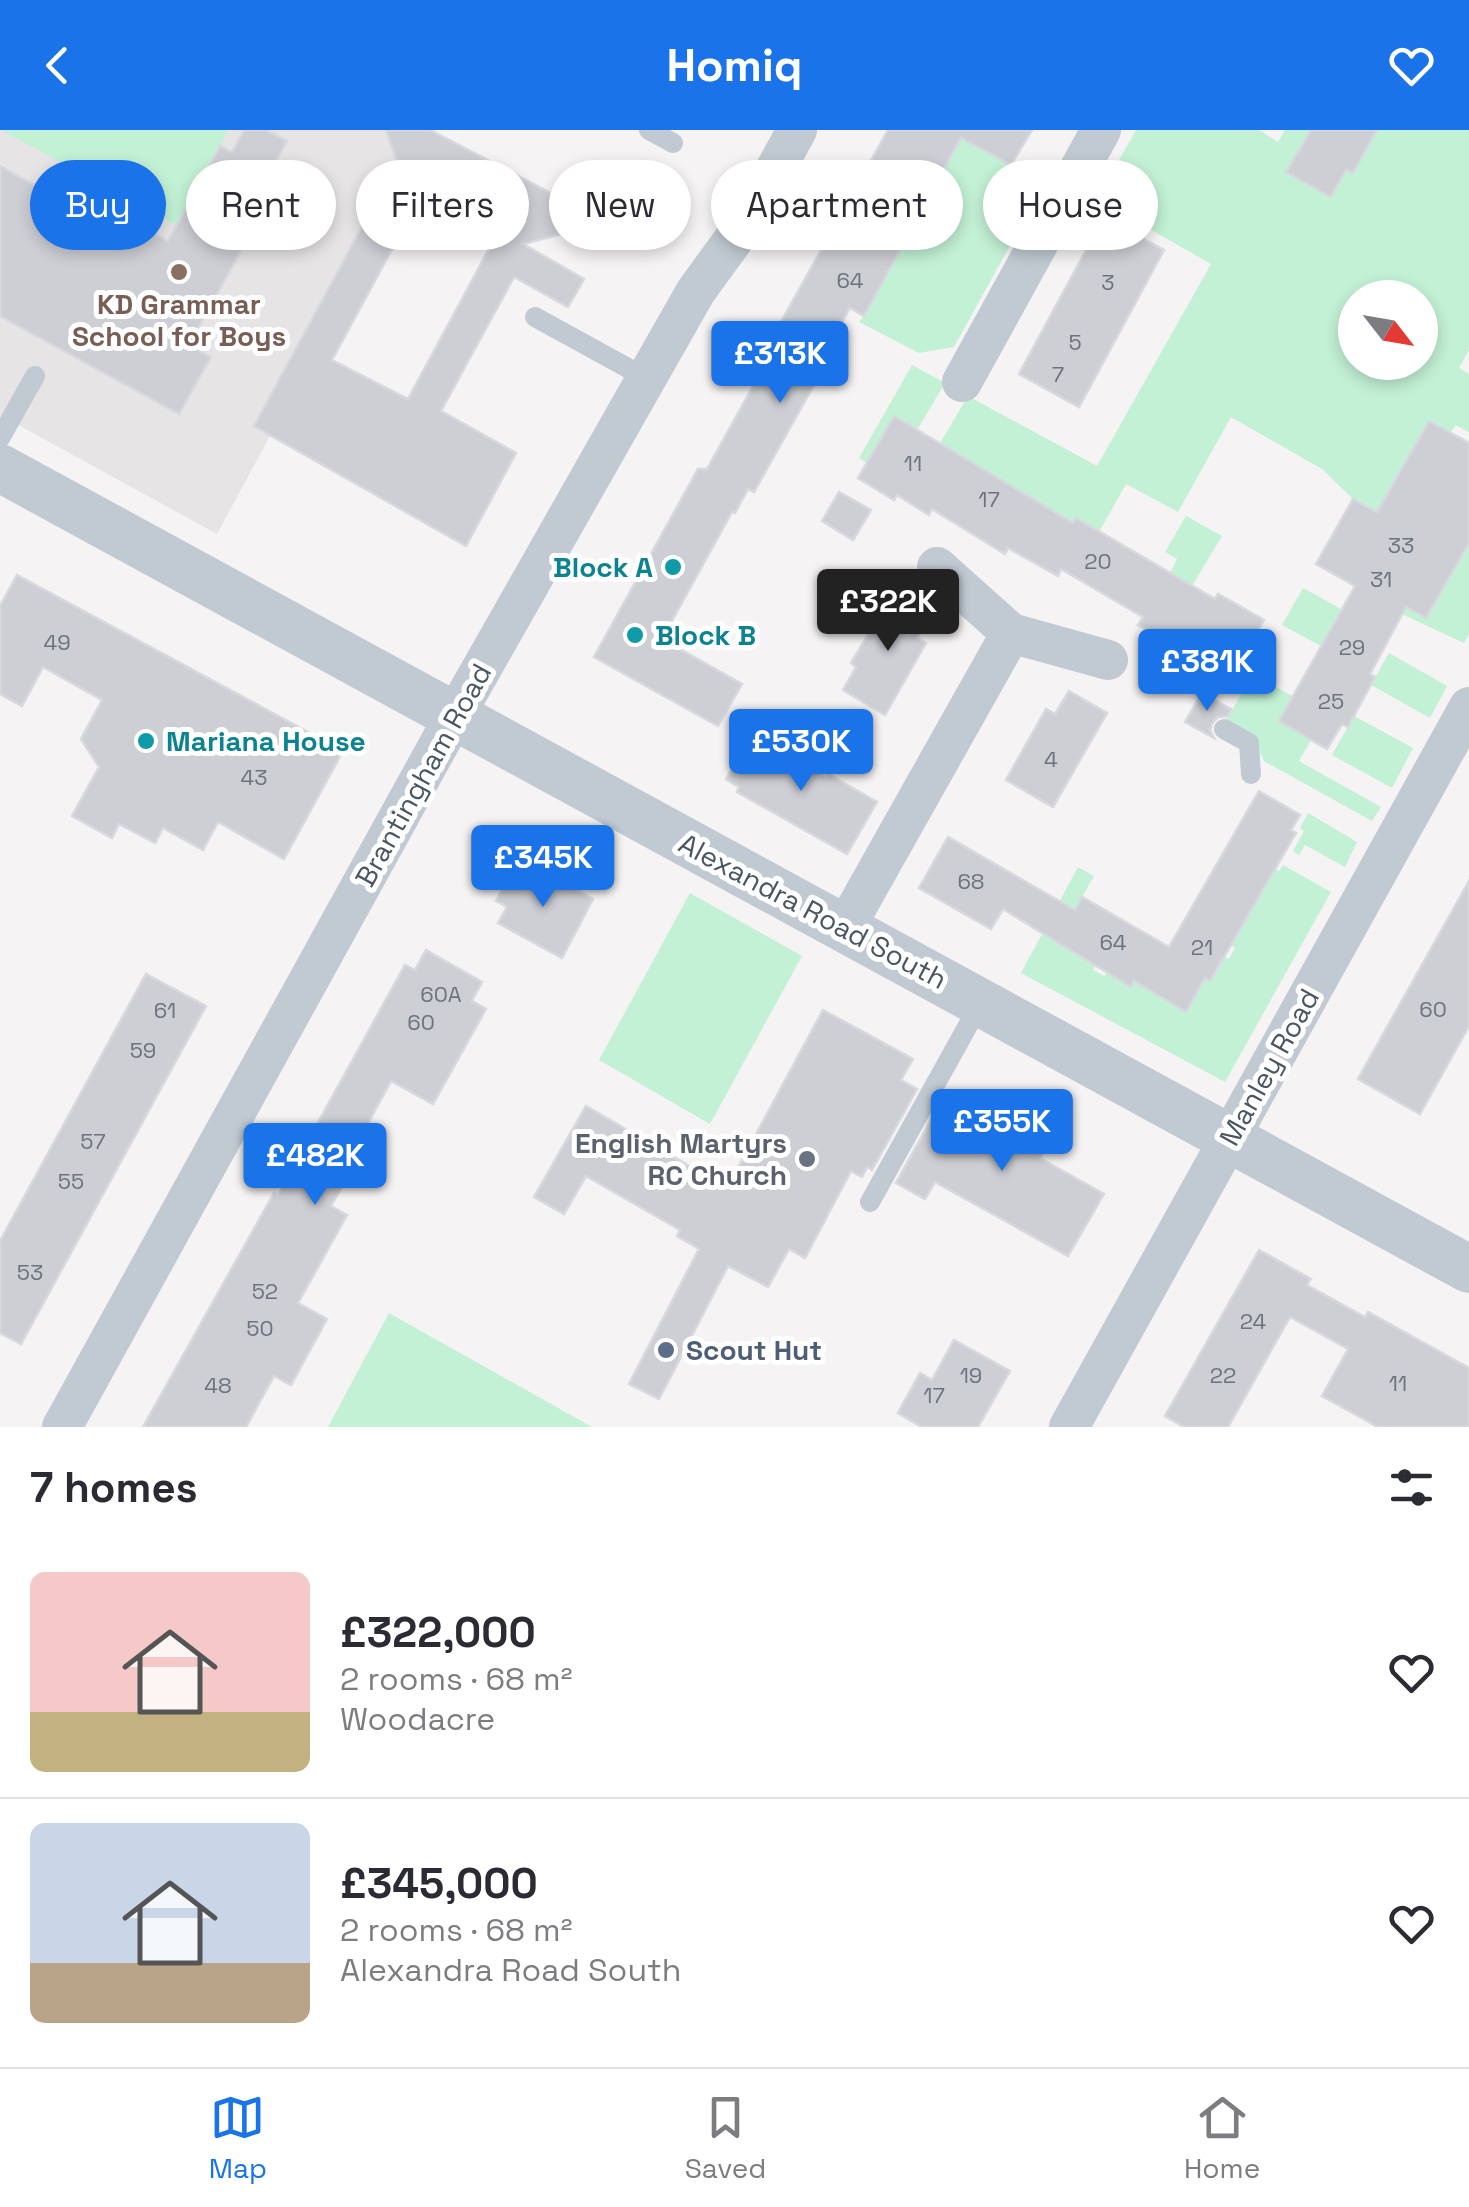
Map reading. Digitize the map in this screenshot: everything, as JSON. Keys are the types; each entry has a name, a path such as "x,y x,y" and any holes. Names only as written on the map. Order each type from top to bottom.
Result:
{"street":[{"name":"Brantingham Road","path":"62,1427 646,378 696,291 747,221 797,130"},
{"path":"962,382 1101,130"},
{"name":"Alexandra Road South","path":"0,468 1469,1268"},
{"path":"937,567 1011,633 1108,660"},
{"path":"845,928 1011,633"},
{"name":"Manley Road","path":"1069,1427 1469,707"}],"lane":[{"path":"649,130 673,143"},
{"path":"535,316 646,378"},
{"path":"0,438 35,376"},
{"path":"1224,730 1248,743 1252,774"},
{"path":"870,1202 981,1002"}],"shaded area":[{"name":"KD Grammar School for Boys","path":"0,130 435,130 419,160 356,160 356,250 370,250 217,534 0,415"}],"green space":[{"path":"1,130 228,130 212,160 186,160 186,207 176,225 166,220 166,160 56,160"},
{"path":"1136,130 1259,130 1278,142 1285,130 1469,130 1469,350 1459,368 1469,374 1469,432 1456,425 1450,433 1429,421 1469,510 1469,634 1464,643 1393,610 1398,602 1427,618 1456,565 1405,528 1353,499 1322,469 1231,417 1178,512 1126,484 1099,532 1076,518 1061,543 936,450 968,396 1097,466 1211,264 1158,234 1158,160 1119,160"},
{"path":"962,137 1002,160 983,160 983,250 1008,250 954,347 919,353 859,322 896,250 963,250 963,160 939,160 947,143 956,148"},
{"path":"912,365 945,383 917,430 894,417 867,463 859,458"},
{"path":"1186,516 1222,536 1192,586 1170,573 1177,559 1165,552"},
{"path":"1303,588 1379,630 1372,642 1335,621 1321,646 1282,625"},
{"path":"1389,653 1447,686 1430,718 1371,685"},
{"path":"1253,674 1292,696 1279,721 1311,740 1299,761 1381,807 1372,821 1264,761 1258,748 1226,720"},
{"path":"1354,716 1413,748 1392,788 1332,755"},
{"path":"1308,813 1357,842 1345,867 1305,845 1299,855 1293,851"},
{"path":"1283,865 1331,892 1225,1082 1021,973 1078,867 1094,876 1059,938 1073,947 1071,952 1095,966 1093,970 1130,986 1134,981 1185,1011 1205,978 1210,981 1224,957 1229,959 1235,948 1231,945 1275,869 1279,871"},
{"path":"690,893 802,956 710,1124 599,1060"},
{"path":"389,1313 592,1427 328,1427"}],"building":[{"path":"244,130 266,130 287,141 277,160 212,160 220,146 232,152"},
{"path":"386,130 430,130 488,160 396,160"},
{"path":"888,130 1032,130 1014,160 1002,160 961,138 949,160 871,160"},
{"path":"1311,130 1377,130 1353,173 1346,170 1331,197 1286,172"},
{"path":"0,166 30,182 30,250 166,250 186,208 186,250 241,250 189,345 211,357 179,414 0,316"},
{"path":"529,182 549,192 549,237 529,242"},
{"path":"356,238 356,250 392,250 332,360 408,399 488,250 529,247 584,279 568,307 514,277 441,411 516,453 466,546 254,426"},
{"path":"1158,247 1164,250 1079,407 1019,374 1086,250 1158,250"},
{"path":"821,250 900,250 864,316 850,308 808,381 814,385 754,492 748,489 735,513 732,512 662,639 742,684 718,726 594,657 698,469 707,469 768,359 762,356"},
{"path":"894,416 1073,523 1076,518 1215,599 1218,594 1264,620 1229,680 1138,625 1143,617 1061,569 1058,576 1008,548 1005,554 932,509 929,515 858,478"},
{"path":"1429,421 1469,443 1469,543 1426,618 1406,607 1370,674 1375,677 1348,727 1342,724 1327,749 1279,721 1355,586 1316,564 1353,499 1377,512"},
{"path":"839,492 871,510 853,540 822,521"},
{"path":"17,575 343,751 284,859 218,822 203,850 163,828 155,843 119,824 112,838 72,816 99,767 81,739 102,700 43,667 22,706 0,694 0,606"},
{"path":"893,593 930,614 917,638 926,643 885,715 843,690 856,667 851,663"},
{"path":"1069,691 1107,713 1053,807 1006,780 1046,709 1055,714"},
{"path":"1202,693 1231,709 1228,716 1213,722 1210,730 1214,738 1185,722"},
{"path":"752,734 877,802 847,854 737,792 739,787 726,779"},
{"path":"1259,791 1300,815 1291,830 1296,833 1210,981 1205,978 1186,1012 1134,981 1131,987 1003,909 991,929 919,888 948,837 1075,910 1082,897 1169,947"},
{"path":"530,865 593,899 562,958 498,923 507,907 496,901 512,871 523,877"},
{"path":"1469,881 1469,1026 1420,1114 1358,1079"},
{"path":"426,950 482,982 472,1001 486,1009 433,1104 391,1081 347,1162 354,1166 331,1206 347,1215 298,1303 327,1319 291,1385 274,1376 246,1427 143,1427 405,965 415,970"},
{"path":"146,974 206,1006 21,1344 0,1333 0,1241"},
{"path":"823,1010 913,1059 901,1080 917,1089 872,1170 867,1167 862,1177 851,1171 805,1258 789,1249 768,1287 728,1266 659,1399 629,1384 699,1249 677,1236 680,1230 586,1176 564,1214 534,1197 586,1106 727,1188"},
{"path":"941,1102 976,1122 986,1103 1051,1139 1040,1158 1104,1194 1068,1256 935,1182 925,1199 896,1183"},
{"path":"1259,1250 1311,1279 1307,1285 1365,1317 1368,1312 1469,1368 1469,1427 1378,1427 1322,1396 1348,1349 1290,1317 1228,1427 1184,1427 1165,1416"},
{"path":"954,1340 1010,1371 978,1427 922,1427 898,1413 920,1373 932,1380"}],"place":[{"name":"KD Grammar School for Boys","path":"179,272"},
{"name":"Block A","path":"673,567"},
{"name":"Block B","path":"635,635"},
{"name":"Mariana House","path":"146,741"},
{"name":"English Martyrs RC Church","path":"807,1159"},
{"name":"Scout Hut","path":"666,1350"}]}
